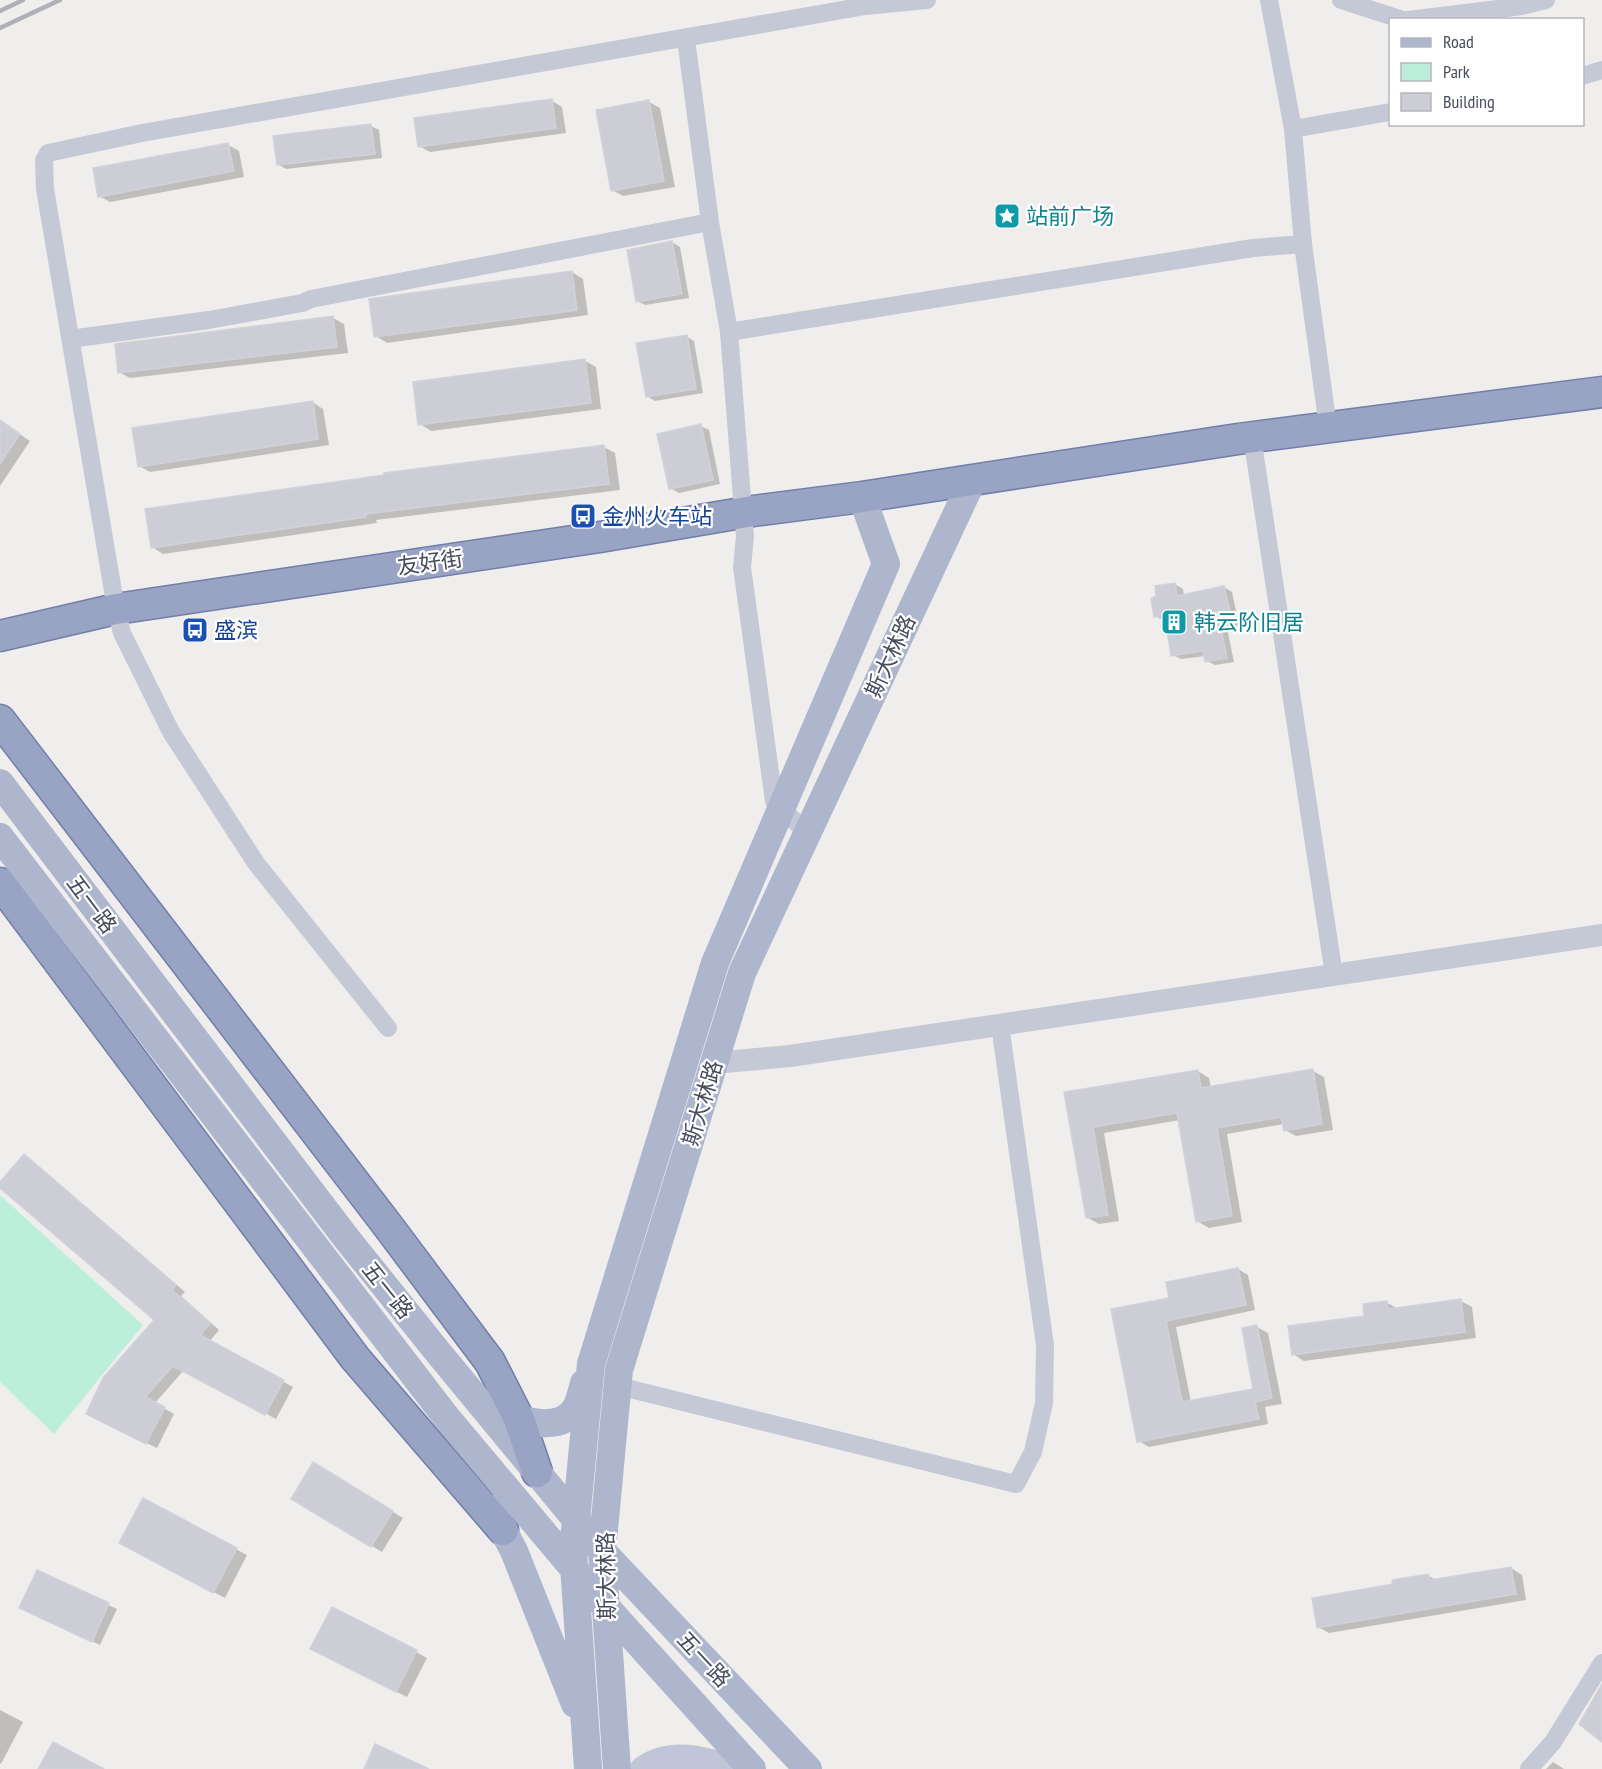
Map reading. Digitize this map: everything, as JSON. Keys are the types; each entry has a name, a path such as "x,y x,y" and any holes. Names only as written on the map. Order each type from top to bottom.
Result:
{"highway":[{"name":"友好街","path":"0,636 116,609 600,537 743,513 972,481 1252,437 1602,392"},
{"path":"0,720 490,1362 519,1419 537,1472"},
{"path":"0,883 355,1358 503,1530"}],"main road":[{"name":"斯大林路","path":"617,1769 602,1551 619,1370 742,973 972,481"},
{"name":"斯大林路","path":"588,1769 573,1551 591,1364 715,963 886,564 862,497"},
{"name":"五一路","path":"0,783 346,1239 484,1408 602,1551 808,1769"},
{"path":"0,837 447,1418 605,1606 752,1769"},
{"path":"484,1408 538,1424 563,1419 576,1408 591,1364"},
{"path":"447,1418 514,1551 585,1730"},
{"path":"643,1769 666,1759 686,1757 733,1769"}],"street":[{"path":"388,1028 255,863 171,732 122,633 116,609 45,189 44,160 48,153 142,133 865,6 927,0"},
{"path":"1341,0 1397,18"},
{"path":"1424,18 1522,6 1546,0"},
{"path":"1275,1 1293,129 1303,244 1328,427"},
{"path":"686,39 710,222 729,332 745,536 742,567 774,801 807,833"},
{"path":"1584,75 1602,70"},
{"path":"1293,129 1389,112"},
{"path":"70,339 220,318 302,303 311,298 710,222"},
{"path":"729,332 1253,248 1303,244"},
{"path":"1252,437 1334,975"},
{"path":"714,1063 790,1056 1602,935"},
{"path":"618,1386 1016,1484 1033,1452 1044,1402 1046,1345 999,1025"},
{"path":"1529,1769 1553,1742 1602,1663"}],"green space":[{"path":"0,1195 143,1325 54,1434 0,1382"}],"building":[{"path":"552,99 556,128 418,147 414,118"},
{"path":"649,100 664,181 611,191 596,110"},
{"path":"371,124 375,154 277,165 273,136"},
{"path":"228,143 234,171 98,197 93,168"},
{"path":"672,241 682,294 636,302 627,250"},
{"path":"572,271 577,310 374,337 369,299"},
{"path":"333,316 337,347 118,373 115,344"},
{"path":"687,335 696,389 646,397 636,343"},
{"path":"585,359 591,403 418,425 413,382"},
{"path":"313,401 318,439 138,467 132,428"},
{"path":"0,420 20,434 0,464"},
{"path":"701,424 713,480 669,489 657,434"},
{"path":"604,445 609,484 366,514 366,517 151,548 145,509 384,475 384,473"},
{"name":"韩云阶旧居","path":"1175,583 1177,596 1224,586 1232,621 1220,624 1227,658 1205,662 1203,651 1171,656 1165,615 1154,617 1151,599 1156,596 1155,586"},
{"path":"1313,1069 1322,1124 1284,1131 1281,1117 1217,1128 1232,1216 1196,1222 1177,1113 1093,1127 1108,1215 1086,1218 1064,1092 1198,1070 1201,1088"},
{"path":"24,1154 176,1285 172,1290 210,1323 200,1335 284,1380 265,1415 173,1366 145,1397 165,1407 146,1444 86,1414 103,1378 154,1320 0,1188 0,1182"},
{"path":"1238,1268 1246,1305 1166,1321 1182,1402 1253,1389 1242,1328 1257,1325 1272,1398 1255,1402 1259,1419 1137,1442 1111,1309 1169,1298 1166,1282"},
{"path":"1461,1299 1465,1332 1292,1355 1288,1326 1364,1316 1363,1304 1387,1301 1388,1309"},
{"path":"313,1462 393,1511 371,1547 291,1499"},
{"path":"143,1498 237,1548 213,1593 119,1543"},
{"path":"1511,1567 1516,1594 1317,1628 1312,1598 1393,1584 1392,1580 1428,1574 1430,1580"},
{"path":"37,1570 109,1603 92,1642 19,1608"},
{"path":"332,1607 417,1650 396,1692 310,1649"},
{"path":"1602,1684 1602,1742 1579,1724"},
{"path":"53,1742 104,1769 38,1769"},
{"path":"375,1744 429,1769 364,1769"}],"railway":[{"path":"0,11 23,0"},
{"path":"0,28 60,0"}],"place":[{"name":"站前广场","path":"1007,216"},
{"name":"金州火车站","path":"583,516"},
{"name":"韩云阶旧居","path":"1174,622"},
{"name":"盛滨","path":"195,630"}]}
